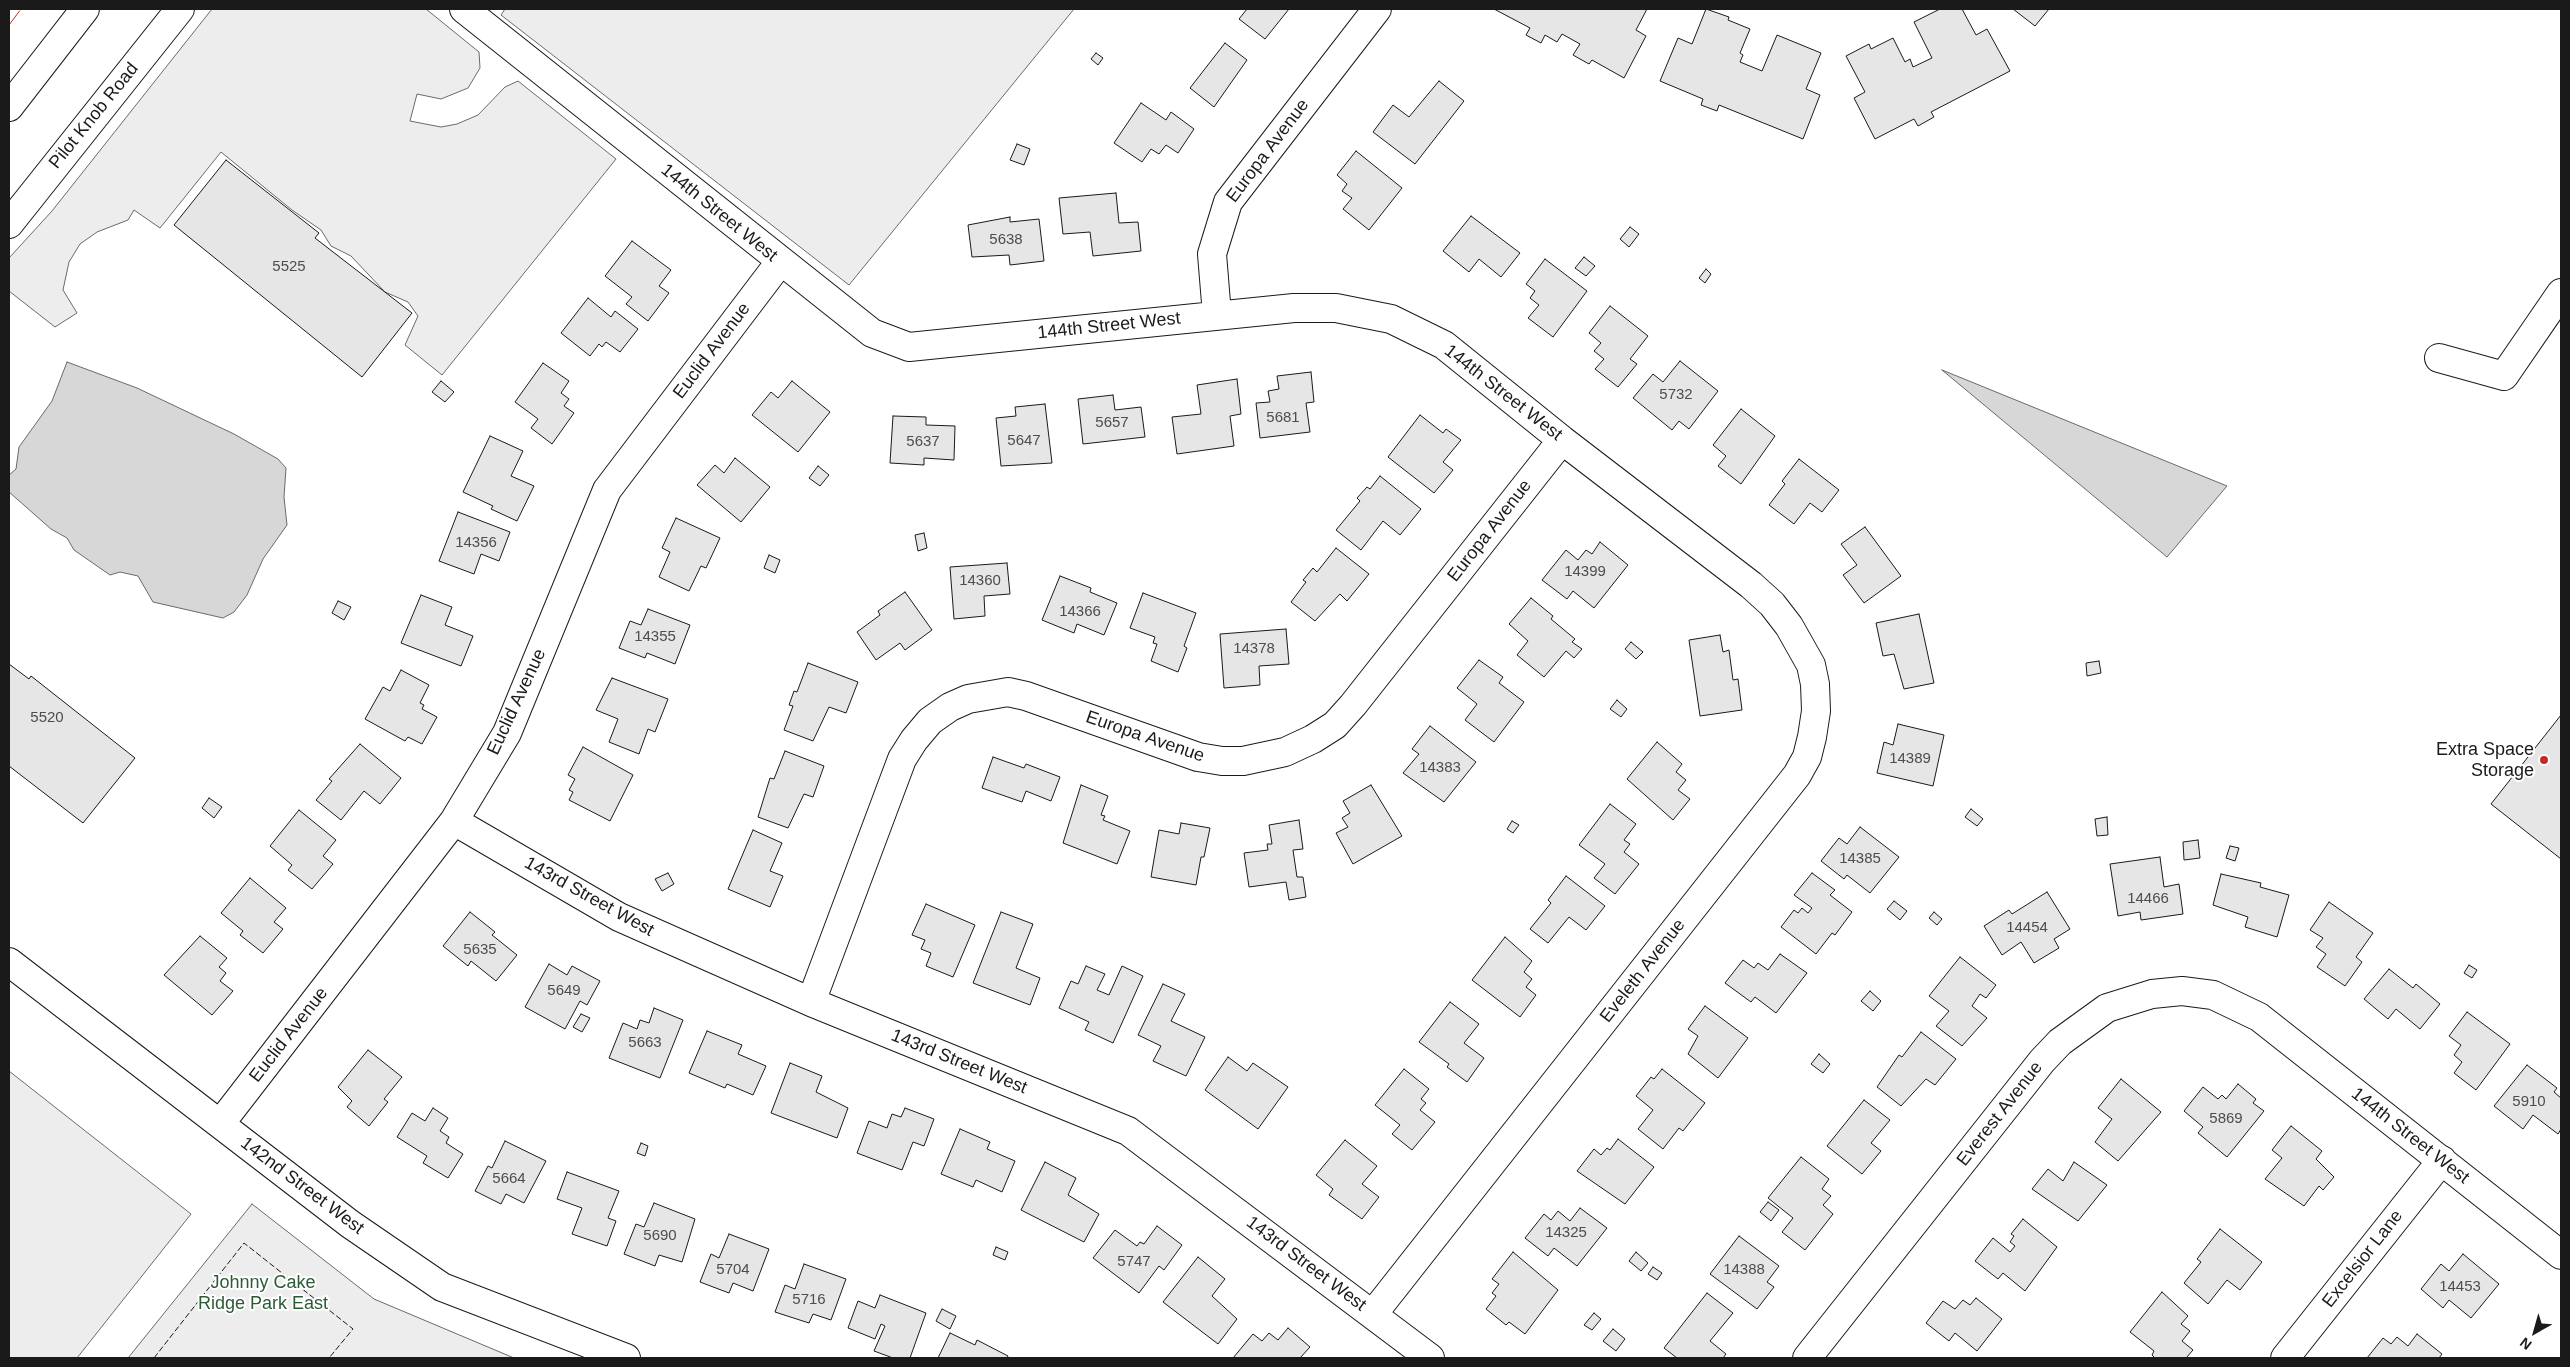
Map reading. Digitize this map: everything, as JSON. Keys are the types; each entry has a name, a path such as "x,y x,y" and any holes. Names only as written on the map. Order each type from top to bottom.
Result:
{"street":[{"path":"9,107 86,9"},
{"name":"Pilot Knob Road","path":"9,224 180,9"},
{"name":"144th Street West","path":"464,9 780,262 872,333 909,347 1294,308 1336,308 1391,319 1444,345 1562,440 1751,584 1772,604"},
{"name":"Europa Avenue","path":"1217,315 1212,254 1228,202 1377,9"},
{"name":"Euclid Avenue","path":"220,1124 454,821 506,734 607,490 780,262"},
{"path":"2439,358 2504,376 2561,293"},
{"name":"Europa Avenue","path":"811,1002 902,759 914,740 930,721 950,706 968,699 1008,692 1026,696 1198,757 1243,761 1285,752 1314,739 1335,725 1353,705 1562,440"},
{"name":"Eveleth Avenue","path":"1373,1314 1792,781 1804,763 1812,737 1816,711 1815,684 1811,665 1794,632 1772,604"},
{"name":"143rd Street West","path":"454,821 619,917 811,1002 1128,1131 1430,1358"},
{"name":"142nd Street West","path":"9,962 350,1224 442,1287 626,1358"},
{"name":"Everest Avenue","path":"1807,1358 2042,1061 2060,1042 2107,1008 2129,999 2160,993 2182,991 2212,995 2260,1016"},
{"name":"144th Street West","path":"2260,1016 2561,1255"},
{"name":"Excelsior Lane","path":"2285,1358 2442,1160"}],"shaded area":[{"path":"212,9 426,9 479,52 480,68 468,88 441,99 417,94 410,121 441,127 457,124 478,115 505,87 518,81 616,159 442,375 405,345 418,316 408,302 385,292 351,256 331,246 321,230 292,210 221,152 160,228 134,210 128,220 97,232 80,244 69,262 63,290 77,313 55,327 9,291 9,258 52,211"},
{"path":"505,9 1074,9 849,285 501,15"},
{"path":"67,362 137,388 234,434 278,459 286,468 284,497 287,525 263,559 247,595 234,612 223,618 153,602 138,576 120,572 110,575 74,550 67,538 51,529 9,492 9,475 16,469 19,447 52,401"},
{"path":"1942,370 2227,486 2167,557"},
{"path":"9,1071 191,1214 77,1358 9,1358"},
{"name":"Johnny Cake Ridge Park East","path":"252,1204 374,1299 514,1358 128,1358"}],"building":[{"path":"1247,9 1289,9 1265,39 1239,19"},
{"path":"1494,9 1647,9 1636,30 1646,36 1624,78 1592,60 1589,64 1573,55 1580,44 1562,34 1557,42 1545,35 1541,43 1526,35 1530,28"},
{"path":"1706,9 1729,17 1728,20 1750,29 1740,53 1743,55 1740,62 1762,71 1777,35 1821,53 1806,89 1820,95 1803,139 1719,105 1717,111 1701,105 1703,99 1660,81 1678,38 1692,44"},
{"path":"1940,9 1962,9 1976,35 1987,29 2010,71 1931,112 1934,117 1918,126 1914,119 1875,139 1854,98 1865,92 1846,56 1869,44 1871,49 1893,38 1905,62 1910,59 1913,67 1932,58 1914,22"},
{"path":"2013,9 2049,9 2035,26"},
{"path":"1225,43 1247,60 1214,107 1190,88"},
{"path":"1096,53 1103,58 1098,65 1091,59"},
{"path":"1439,81 1464,101 1415,164 1373,132 1393,105 1409,117"},
{"path":"1141,103 1166,120 1171,112 1194,129 1178,153 1166,145 1159,154 1151,149 1142,162 1114,143"},
{"path":"1017,144 1030,149 1024,165 1010,160"},
{"path":"1356,151 1402,188 1369,230 1343,209 1352,198 1342,191 1347,184 1337,175"},
{"path":"226,160 319,233 315,238 412,313 362,377 174,225"},
{"path":"1116,193 1119,223 1138,222 1141,251 1093,256 1090,232 1063,234 1059,198"},
{"path":"1471,216 1520,253 1501,277 1479,259 1469,272 1443,251"},
{"path":"1010,217 1010,222 1039,219 1044,261 1010,265 1009,255 972,257 968,225"},
{"path":"1630,227 1639,234 1629,247 1620,239"},
{"path":"632,241 671,270 659,286 669,293 648,321 626,304 632,297 605,276"},
{"path":"1584,257 1595,266 1586,276 1575,268"},
{"path":"1545,259 1587,291 1553,337 1528,318 1539,305 1530,298 1535,291 1526,284"},
{"path":"1706,269 1711,274 1705,283 1699,278"},
{"path":"588,298 611,317 615,311 638,329 620,352 606,342 602,347 599,344 590,356 561,333"},
{"path":"1610,306 1648,336 1630,359 1637,364 1618,387 1595,369 1604,359 1594,351 1601,343 1589,333"},
{"path":"1680,361 1718,391 1689,429 1679,421 1672,430 1633,398 1653,374 1663,382"},
{"path":"543,363 569,381 561,393 569,399 564,406 574,413 552,444 531,428 538,419 515,402"},
{"path":"1311,372 1314,402 1306,403 1310,432 1260,438 1256,403 1270,402 1268,391 1279,389 1277,376"},
{"path":"1237,379 1241,414 1230,416 1234,446 1177,454 1172,417 1201,414 1197,385"},
{"path":"441,381 454,392 445,402 432,392"},
{"path":"792,381 830,412 798,452 752,415 771,392 778,398"},
{"path":"1113,395 1115,410 1141,407 1145,437 1083,444 1078,399"},
{"path":"1045,404 1052,463 1001,466 996,418 1016,416 1015,407"},
{"path":"1741,409 1775,436 1741,484 1718,466 1726,456 1713,445"},
{"path":"1420,415 1443,433 1446,429 1461,440 1443,462 1453,470 1434,493 1388,457"},
{"path":"893,416 926,417 926,425 955,426 954,460 924,458 924,465 890,463"},
{"path":"490,436 523,451 511,476 534,486 517,521 491,509 493,506 463,492"},
{"path":"735,458 770,487 741,522 697,485 715,465 724,473"},
{"path":"1799,459 1839,490 1822,512 1810,503 1794,524 1769,505 1785,484 1782,481"},
{"path":"818,466 829,475 820,486 809,478"},
{"path":"1380,476 1421,509 1400,535 1383,521 1361,550 1336,530 1360,501 1357,498 1367,487 1370,489"},
{"path":"458,512 510,532 499,561 481,554 474,574 439,561"},
{"path":"676,518 720,538 706,568 701,566 689,591 659,577 670,552 662,548"},
{"path":"1865,527 1901,576 1864,603 1843,575 1857,565 1841,544"},
{"path":"924,533 927,548 918,551 915,535"},
{"path":"1600,542 1628,565 1594,608 1573,591 1567,599 1542,580 1566,550 1578,560 1586,550 1592,554"},
{"path":"1336,548 1369,574 1347,601 1340,594 1315,621 1291,602 1306,582 1303,580 1313,568 1317,572"},
{"path":"769,555 780,560 775,573 764,568"},
{"path":"1007,563 1010,594 984,596 985,616 954,619 950,567"},
{"path":"1060,576 1091,588 1090,592 1117,603 1104,635 1077,624 1074,633 1042,620"},
{"path":"905,592 932,630 905,650 900,643 876,660 857,632 880,615 878,611"},
{"path":"1143,593 1196,613 1184,646 1187,648 1178,672 1151,661 1157,644 1153,643 1155,637 1130,628"},
{"path":"421,595 452,607 445,625 473,636 461,666 401,643"},
{"path":"1531,598 1553,616 1551,619 1575,639 1572,642 1582,649 1574,658 1566,651 1544,677 1517,655 1528,641 1509,624"},
{"path":"338,601 351,607 344,620 332,613"},
{"path":"648,609 690,625 675,664 647,653 645,658 619,648 630,621 641,625"},
{"path":"1919,614 1934,683 1904,689 1894,654 1883,656 1876,623"},
{"path":"1286,629 1289,664 1259,666 1260,685 1224,688 1220,634"},
{"path":"1720,635 1723,652 1729,650 1733,680 1738,679 1742,710 1700,716 1689,640"},
{"path":"1631,642 1643,652 1636,659 1625,649"},
{"path":"1479,660 1503,677 1499,683 1524,702 1494,742 1465,720 1477,704 1457,688"},
{"path":"2099,661 2101,673 2087,676 2086,663"},
{"path":"808,663 858,682 846,713 829,707 813,741 784,730 793,706 789,705 794,691 797,692"},
{"path":"9,664 29,679 31,676 135,758 83,823 9,766"},
{"path":"401,670 429,685 420,703 424,705 422,709 437,717 422,744 408,737 405,741 365,719 383,687 390,691"},
{"path":"612,678 668,699 655,732 648,729 639,754 609,742 618,719 596,710"},
{"path":"1617,700 1627,709 1621,717 1610,709"},
{"name":"Extra Space Storage","path":"2561,715 2561,859 2491,804"},
{"path":"1898,724 1944,735 1933,786 1877,773 1884,742 1893,745"},
{"path":"1430,726 1476,762 1444,802 1403,773 1419,754 1412,749"},
{"path":"1657,742 1682,764 1676,772 1686,780 1678,790 1690,799 1673,820 1627,779"},
{"path":"360,744 401,778 380,804 364,791 341,820 316,800 332,781 329,779"},
{"path":"583,747 633,775 610,821 569,800 573,792 569,790 575,779 568,775"},
{"path":"785,751 824,766 813,797 804,794 788,828 758,817 770,778 774,779"},
{"path":"993,757 1024,768 1026,764 1060,777 1051,801 1026,791 1022,802 982,788"},
{"path":"1081,785 1108,796 1101,815 1105,816 1103,820 1130,831 1117,864 1063,843"},
{"path":"1371,785 1402,836 1353,864 1336,833 1348,827 1342,818 1350,813 1343,801"},
{"path":"209,798 222,807 214,818 202,808"},
{"path":"1610,804 1636,824 1624,840 1630,844 1624,852 1639,864 1615,894 1594,878 1605,864 1579,845"},
{"path":"1971,809 1983,819 1977,826 1965,817"},
{"path":"299,810 336,840 323,856 333,864 312,889 288,870 292,865 270,846"},
{"path":"2107,817 2108,835 2097,836 2095,819"},
{"path":"1299,820 1303,849 1293,850 1297,877 1303,877 1306,897 1289,900 1286,882 1249,887 1244,853 1268,850 1267,844 1272,844 1269,825"},
{"path":"1512,821 1519,825 1513,833 1507,829"},
{"path":"1181,823 1210,828 1204,857 1201,857 1196,885 1151,877 1159,830 1179,834"},
{"path":"1860,827 1899,857 1870,893 1847,875 1844,879 1821,861 1839,838 1847,844"},
{"path":"753,830 782,843 770,871 783,876 770,907 728,889"},
{"path":"2198,840 2200,858 2184,860 2183,842"},
{"path":"2230,846 2239,848 2235,861 2226,858"},
{"path":"2160,857 2164,887 2179,884 2183,914 2141,920 2140,912 2118,916 2110,864"},
{"path":"668,873 674,884 662,891 655,879"},
{"path":"1812,873 1835,890 1830,895 1852,912 1835,935 1832,933 1816,954 1781,927 1794,910 1798,913 1802,908 1808,913 1812,908 1794,895"},
{"path":"2221,874 2261,883 2260,887 2289,895 2277,937 2245,927 2248,917 2213,905"},
{"path":"1566,876 1605,906 1586,930 1569,917 1548,943 1530,929 1551,903 1548,900"},
{"path":"250,878 286,908 274,922 283,929 263,953 240,935 243,931 221,913"},
{"path":"2047,892 2070,929 2054,939 2059,948 2034,963 2021,942 2002,955 1984,926 2009,910 2012,914"},
{"path":"1894,901 1907,911 1900,920 1887,909"},
{"path":"2329,902 2373,933 2356,957 2362,962 2345,986 2317,967 2326,954 2316,947 2323,938 2310,930"},
{"path":"926,904 975,925 953,977 926,966 931,953 921,949 925,940 912,935"},
{"path":"470,912 495,932 492,935 517,955 496,981 471,961 468,966 443,946"},
{"path":"1001,912 1033,924 1016,968 1040,978 1030,1005 973,983"},
{"path":"1934,912 1942,919 1937,925 1929,918"},
{"path":"200,936 227,958 219,967 226,973 220,981 233,991 212,1015 164,975"},
{"path":"1505,937 1532,961 1524,972 1532,979 1526,987 1536,995 1520,1017 1472,980"},
{"path":"1780,954 1807,973 1776,1013 1755,997 1751,1002 1725,983 1743,960 1754,968 1758,963 1768,970"},
{"path":"1960,957 1996,985 1986,998 1980,994 1972,1006 1987,1018 1962,1046 1936,1026 1949,1011 1929,996"},
{"path":"549,964 567,975 572,966 600,981 587,1005 580,1001 565,1029 525,1007"},
{"path":"2469,965 2477,970 2472,978 2464,973"},
{"path":"1086,966 1105,974 1097,990 1109,995 1122,966 1143,976 1113,1043 1085,1030 1089,1022 1059,1008 1071,981 1078,984"},
{"path":"2389,969 2413,988 2416,984 2440,1004 2420,1029 2396,1009 2388,1019 2364,999"},
{"path":"1163,984 1185,994 1171,1021 1205,1037 1186,1076 1153,1061 1161,1046 1138,1035"},
{"path":"1870,991 1881,1001 1873,1011 1861,1001"},
{"path":"1450,1002 1479,1024 1464,1043 1484,1058 1467,1082 1447,1067 1449,1064 1419,1042"},
{"path":"1705,1006 1748,1038 1718,1078 1688,1054 1698,1036 1688,1029"},
{"path":"654,1008 683,1020 660,1078 609,1058 623,1023 637,1029 640,1020 649,1023"},
{"path":"2467,1012 2510,1044 2476,1090 2454,1073 2462,1062 2454,1055 2461,1045 2449,1036"},
{"path":"581,1014 590,1018 582,1032 573,1027"},
{"path":"707,1031 742,1045 738,1054 766,1066 753,1095 727,1084 725,1088 689,1073"},
{"path":"1921,1032 1956,1059 1935,1085 1926,1079 1901,1106 1877,1087 1899,1055 1902,1057"},
{"path":"368,1050 402,1077 384,1099 388,1102 369,1126 347,1107 352,1101 338,1087"},
{"path":"1819,1054 1830,1064 1823,1073 1811,1064"},
{"path":"1228,1057 1247,1071 1253,1063 1288,1087 1258,1129 1205,1090"},
{"path":"790,1063 822,1076 816,1092 848,1108 837,1138 771,1113"},
{"path":"2527,1065 2557,1088 2554,1092 2561,1098 2561,1129 2558,1134 2533,1115 2523,1129 2494,1106"},
{"path":"1404,1069 1429,1089 1421,1099 1426,1103 1420,1110 1435,1122 1412,1150 1392,1134 1400,1125 1375,1105"},
{"path":"1662,1069 1705,1103 1683,1131 1679,1128 1663,1149 1638,1129 1653,1110 1636,1096 1651,1077 1654,1079"},
{"path":"2121,1079 2161,1112 2118,1161 2095,1142 2112,1119 2098,1108"},
{"path":"2238,1084 2256,1099 2253,1103 2264,1111 2227,1157 2198,1133 2203,1127 2184,1111 2203,1087 2218,1099 2222,1095 2226,1099"},
{"path":"1864,1100 1890,1120 1871,1143 1881,1151 1862,1174 1827,1146"},
{"path":"433,1108 448,1118 440,1131 449,1137 446,1143 463,1154 448,1178 423,1163 427,1156 397,1137 412,1113 425,1121"},
{"path":"905,1108 934,1119 924,1146 913,1142 902,1170 857,1153 869,1121 887,1128 892,1114 901,1117"},
{"path":"2291,1126 2322,1151 2316,1159 2334,1177 2323,1190 2319,1186 2304,1206 2265,1179 2282,1158 2272,1150"},
{"path":"960,1129 990,1142 987,1149 1015,1161 1002,1192 976,1180 973,1187 941,1174"},
{"path":"1618,1139 1654,1167 1625,1204 1577,1171 1594,1149 1601,1155 1607,1148 1610,1150"},
{"path":"1345,1140 1377,1166 1362,1184 1379,1197 1362,1219 1329,1195 1333,1189 1316,1175"},
{"path":"505,1141 546,1161 524,1203 506,1194 501,1204 475,1191 488,1166 492,1168"},
{"path":"641,1143 648,1146 645,1156 637,1153"},
{"path":"1801,1157 1829,1179 1822,1189 1831,1196 1823,1205 1833,1214 1805,1250 1782,1232 1793,1218 1768,1198"},
{"path":"1045,1162 1076,1178 1068,1195 1099,1214 1084,1242 1021,1210"},
{"path":"2074,1162 2107,1185 2078,1221 2032,1189 2048,1169 2063,1181"},
{"path":"567,1172 619,1191 608,1218 616,1221 607,1246 572,1234 582,1208 557,1199"},
{"path":"1768,1202 1779,1210 1771,1221 1760,1212"},
{"path":"654,1203 695,1219 682,1262 659,1255 655,1266 624,1254 636,1224 644,1227"},
{"path":"1580,1208 1607,1228 1577,1266 1554,1248 1548,1256 1525,1238 1544,1214 1551,1220 1558,1211 1570,1221"},
{"path":"2023,1219 2057,1247 2025,1291 2003,1273 1998,1279 1975,1261 1993,1238 2010,1252 2015,1246 2010,1242 2014,1236 2011,1234"},
{"path":"1157,1226 1182,1245 1164,1270 1159,1266 1139,1293 1093,1258 1115,1230 1137,1246 1140,1242 1144,1244"},
{"path":"2220,1229 2262,1262 2240,1290 2227,1280 2208,1304 2184,1283 2201,1262 2197,1259"},
{"path":"729,1234 769,1249 753,1291 733,1283 729,1293 700,1282 711,1254 719,1258"},
{"path":"1739,1236 1779,1266 1767,1282 1774,1287 1757,1309 1710,1274"},
{"path":"996,1247 1008,1252 1005,1260 993,1255"},
{"path":"1513,1252 1558,1290 1525,1334 1509,1322 1506,1325 1486,1309 1496,1296 1492,1293 1499,1284 1492,1279"},
{"path":"1636,1252 1648,1263 1641,1271 1629,1261"},
{"path":"2463,1254 2499,1284 2471,1318 2449,1300 2443,1308 2421,1289 2441,1264 2449,1271"},
{"path":"1198,1257 1225,1279 1212,1296 1237,1319 1218,1344 1163,1302"},
{"path":"804,1264 846,1279 831,1320 813,1314 809,1323 775,1312 785,1285 795,1289"},
{"path":"1653,1267 1662,1273 1657,1280 1648,1274"},
{"path":"2162,1292 2188,1316 2181,1324 2190,1331 2182,1341 2193,1350 2186,1358 2155,1358 2152,1355 2154,1351 2130,1332"},
{"path":"1707,1293 1733,1313 1710,1341 1726,1354 1723,1358 1677,1358 1664,1348"},
{"path":"880,1295 926,1313 910,1358 893,1358 874,1351 885,1326 881,1324 875,1339 848,1328 858,1301 875,1308"},
{"path":"1976,1298 2002,1319 1977,1351 1955,1333 1949,1341 1926,1323 1943,1301 1955,1309 1963,1300 1970,1305"},
{"path":"942,1309 956,1316 950,1329 936,1321"},
{"path":"1594,1313 1601,1319 1592,1330 1584,1325"},
{"path":"1288,1328 1310,1347 1300,1358 1233,1358 1253,1334 1262,1341 1269,1333 1278,1340"},
{"path":"1613,1329 1625,1339 1616,1351 1603,1341"},
{"path":"950,1333 975,1345 977,1340 1008,1356 1007,1358 938,1358"},
{"path":"2417,1334 2442,1354 2439,1358 2367,1358 2383,1338 2391,1344 2397,1337 2408,1346"}],"fence":[{"path":"154,1358 244,1243 353,1329 329,1358"}],"power":[{"path":"9,25 21,9"}],"place":[{"name":"Extra Space Storage","path":"2544,760"}]}
